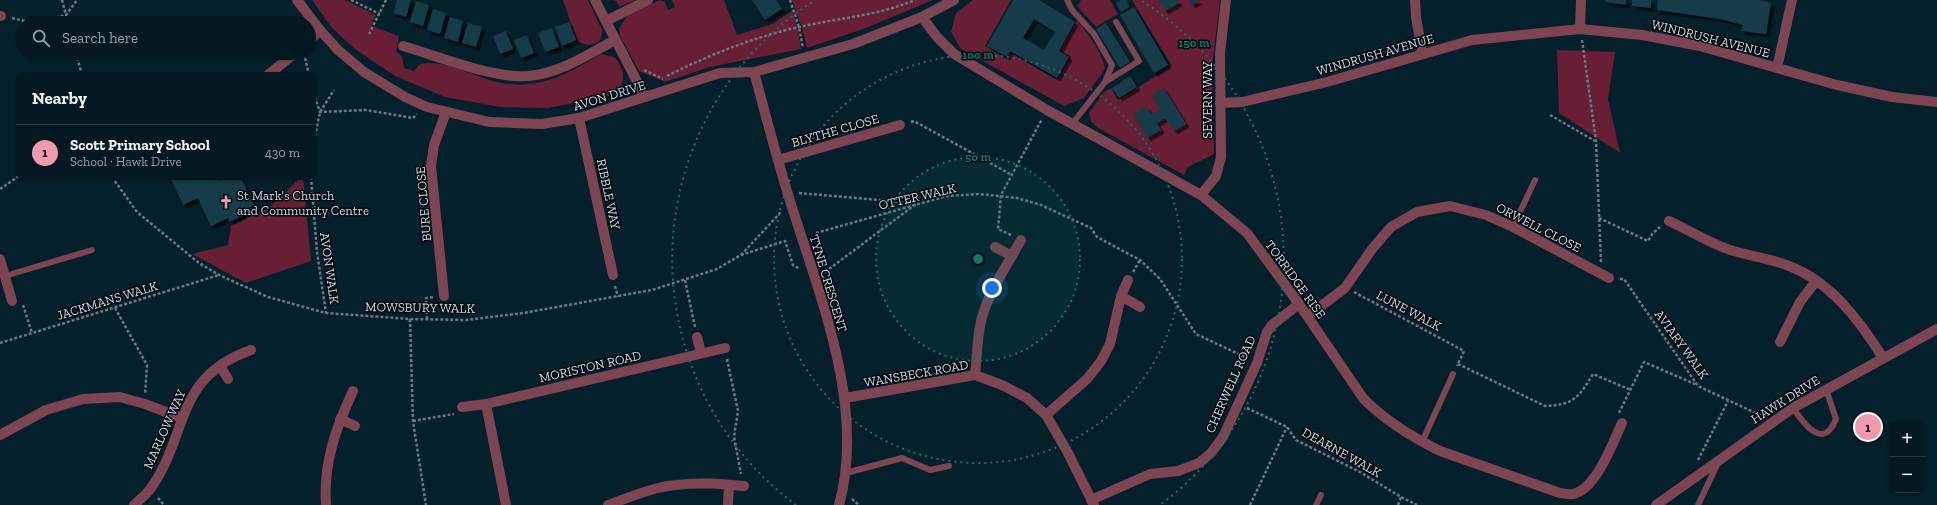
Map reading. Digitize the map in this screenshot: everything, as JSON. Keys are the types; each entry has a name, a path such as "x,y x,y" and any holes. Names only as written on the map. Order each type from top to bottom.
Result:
{"street":[{"name":"AVON DRIVE","path":"297,0 309,16"},
{"path":"595,0 645,97"},
{"path":"606,21 648,0"},
{"name":"AVON DRIVE","path":"316,25 338,50 364,72 405,97 427,107 490,122 542,124 579,118 720,74 754,72 853,44 922,17 954,0"},
{"name":"SEVERN WAY","path":"1201,195 1216,176 1221,157 1220,53 1226,0"},
{"path":"1415,0 1416,17 1422,53"},
{"path":"1580,29 1581,0"},
{"path":"1777,68 1792,0"},
{"name":"TORRIDGE RISE","path":"922,17 954,54 1047,110 1201,195 1246,233 1308,316 1363,398 1373,408 1403,431 1440,451 1560,493 1574,494 1586,487 1597,476 1622,423"},
{"name":"WINDRUSH AVENUE","path":"1220,103 1242,102 1327,82 1422,53 1472,40 1580,29 1642,35 1700,46 1837,85 1892,97 1937,102"},
{"path":"316,34 320,30"},
{"path":"403,46 504,76 529,76 560,69 615,40"},
{"path":"272,72 286,60"},
{"name":"TYNE CRESCENT","path":"754,72 789,198 833,341 845,398 848,449 846,473 839,505"},
{"name":"BURE CLOSE","path":"444,296 431,166 434,145 446,112"},
{"name":"RIBBLE WAY","path":"579,118 613,275"},
{"name":"BLYTHE CLOSE","path":"778,160 900,125"},
{"name":"ORWELL CLOSE","path":"1308,316 1345,288 1372,249 1391,227 1417,212 1450,206 1486,215 1513,226 1609,278"},
{"path":"1669,221 1729,249 1790,266 1816,281 1837,298 1854,315 1884,358"},
{"path":"975,375 982,317 990,297 1020,240"},
{"path":"995,247 1012,256"},
{"path":"0,259 12,301"},
{"path":"1046,415 1087,379 1101,361 1110,344 1121,296 1128,280"},
{"path":"1780,342 1800,302 1816,281"},
{"path":"1121,296 1140,307"},
{"name":"CHERWELL ROAD","path":"1092,502 1150,474 1178,471 1199,463 1211,453 1223,437 1257,363 1267,332 1272,325 1299,304"},
{"name":"HAWK DRIVE","path":"1656,505 1793,408 1937,329"},
{"path":"697,337 701,353"},
{"name":"MORISTON ROAD","path":"462,407 486,404 725,348"},
{"name":"MARLOW WAY","path":"134,505 151,488 165,462 190,400 202,381 220,366 236,356 251,350"},
{"path":"220,366 228,379"},
{"name":"WANSBECK ROAD","path":"845,398 975,375 1002,385 1027,398 1046,415 1067,451 1092,502"},
{"path":"326,505 328,460 340,419 353,391"},
{"path":"0,435 46,410 83,398 120,397 145,404 182,418"},
{"path":"486,404 506,505"},
{"path":"340,419 355,426"},
{"path":"608,505 643,493 675,485 708,483 744,486"},
{"path":"728,504 729,485"}],"lane":[{"path":"1068,0 1072,10 1094,34 1112,65 1105,82 1072,124"},
{"path":"1105,82 1139,61 1116,22"},
{"path":"1513,226 1535,180"},
{"path":"5,276 92,250"},
{"path":"1422,442 1453,374"},
{"path":"1793,408 1807,428 1814,433 1823,433 1832,428 1836,419 1826,389"},
{"path":"846,473 902,458 930,470 949,466"},
{"path":"1698,505 1721,458"},
{"path":"1316,505 1321,495"}],"path":[{"path":"62,0 66,15"},
{"path":"62,16 66,15 77,0"},
{"path":"351,0 380,14"},
{"path":"368,34 380,14 386,0"},
{"path":"790,0 799,27 805,57"},
{"path":"641,64 644,70 663,79 688,66 756,39 799,27 861,17 900,6 915,0"},
{"path":"1,16 16,19"},
{"path":"1580,29 1596,141 1602,260 1598,272"},
{"path":"78,60 81,72"},
{"path":"304,60 308,72"},
{"path":"316,131 320,112 334,90"},
{"path":"316,101 320,112"},
{"path":"320,112 366,110 412,118 427,107"},
{"path":"1020,240 998,229 1001,195 1047,110"},
{"path":"1550,115 1596,141"},
{"path":"900,125 914,121 1012,175"},
{"path":"0,189 16,178"},
{"name":"MOWSBURY WALK","path":"114,180 137,212 199,263 219,275 268,297 326,313 410,319 467,320 523,313 618,297 685,280 717,269 741,255 785,241 793,265"},
{"name":"AVON WALK","path":"311,180 317,252 326,313"},
{"path":"741,255 789,198 801,193 916,204"},
{"name":"OTTER WALK","path":"816,233 947,196 979,194 1001,195"},
{"path":"814,276 829,270 916,204"},
{"path":"1599,217 1648,241 1653,232 1669,221"},
{"name":"JACKMANS WALK","path":"0,343 219,275"},
{"name":"AVIARY WALK","path":"1609,278 1624,279 1698,386 1773,421"},
{"path":"685,280 697,337"},
{"name":"LUNE WALK","path":"1345,288 1464,351 1458,364"},
{"path":"427,319 426,298 444,296"},
{"path":"12,301 21,299 32,333"},
{"path":"115,308 147,365 145,404"},
{"path":"410,319 413,420 426,505"},
{"path":"725,348 738,411 734,437 744,486"},
{"path":"1622,423 1619,413 1644,362 1698,386"},
{"path":"1453,374 1458,364 1545,406 1571,402 1581,395 1593,374 1631,390"},
{"path":"1694,477 1692,473 1728,401"},
{"name":"DEARNE WALK","path":"1238,404 1287,428 1296,440 1360,472 1417,505"},
{"path":"413,420 454,414 462,407"},
{"path":"1250,505 1287,428"},
{"path":"1398,505 1401,497"}],"shaded area":[{"path":"312,0 345,0 376,15 371,26 399,36 396,52 403,60 404,68 414,71 419,65 435,63 456,68 497,82 527,84 537,83 556,77 601,54 614,57 618,61 623,73 623,80 621,87 612,95 548,108 500,107 445,97 395,76 355,49 332,28"},
{"path":"563,0 588,0 602,30 601,39 589,45 577,41"},
{"path":"613,0 635,0 619,7 617,2"},
{"path":"660,0 665,2 668,10 675,7 672,0 724,0 737,35 772,24 792,11 798,29 801,49 710,67 665,82 639,71 620,36 619,28 628,15"},
{"path":"792,0 933,0 866,28 807,48"},
{"path":"973,0 1011,0 985,46 1007,59 1011,53 1057,80 1071,57 1060,50 1077,21 1098,50 1105,69 1084,98 1064,106 961,49 951,32 956,13"},
{"path":"1081,0 1110,0 1118,14 1096,27 1077,6"},
{"path":"1132,0 1220,0 1212,67 1214,154 1188,167 1184,175 1098,128 1091,121 1089,113 1103,93 1111,88 1118,100 1172,66"},
{"path":"1557,50 1615,52 1608,99 1620,153 1559,113"},
{"path":"298,180 303,180 311,261 246,283 192,254 228,245 231,225 269,208"}],"building":[{"path":"397,0 411,0 406,17 393,13"},
{"path":"752,0 776,0 782,9 765,20"},
{"path":"1013,0 1039,0 1075,22 1059,51 1069,57 1057,78 1010,51 1007,57 987,46","holes":["1034,19 1055,32 1044,50 1023,38"]},
{"path":"1121,0 1126,0 1130,7 1121,12 1116,3"},
{"path":"1158,0 1177,0 1179,3 1165,11"},
{"path":"1189,0 1200,0 1192,5"},
{"path":"1605,0 1626,0 1626,5 1605,2"},
{"path":"1632,0 1651,0 1651,8 1632,6"},
{"path":"1658,0 1760,0 1771,3 1766,34 1741,31 1743,25 1720,19 1657,10"},
{"path":"416,1 429,5 423,26 410,22"},
{"path":"1134,7 1168,65 1154,73 1120,15"},
{"path":"433,9 446,13 440,34 427,30"},
{"path":"450,17 463,21 458,42 444,38"},
{"path":"569,22 576,40 562,46 555,27"},
{"path":"468,23 482,27 476,47 462,43"},
{"path":"1106,23 1130,62 1120,68 1096,29"},
{"path":"552,28 559,47 545,52 538,33"},
{"path":"506,31 513,49 500,54 493,36"},
{"path":"527,35 534,53 521,58 514,40"},
{"path":"1130,76 1137,87 1119,98 1112,88"},
{"path":"1164,88 1186,124 1174,131 1165,118 1157,123 1161,130 1147,138 1133,114 1146,106 1152,115 1160,109 1152,95"},
{"name":"St Mark's Church and Community Centre","path":"171,180 242,180 254,205 242,211 244,215 229,222 228,218 211,226 198,198 183,205"}],"place":[{"name":"St Mark's Church and Community Centre","path":"226,202"},
{"name":"Scott Primary School","path":"1868,427"}]}
